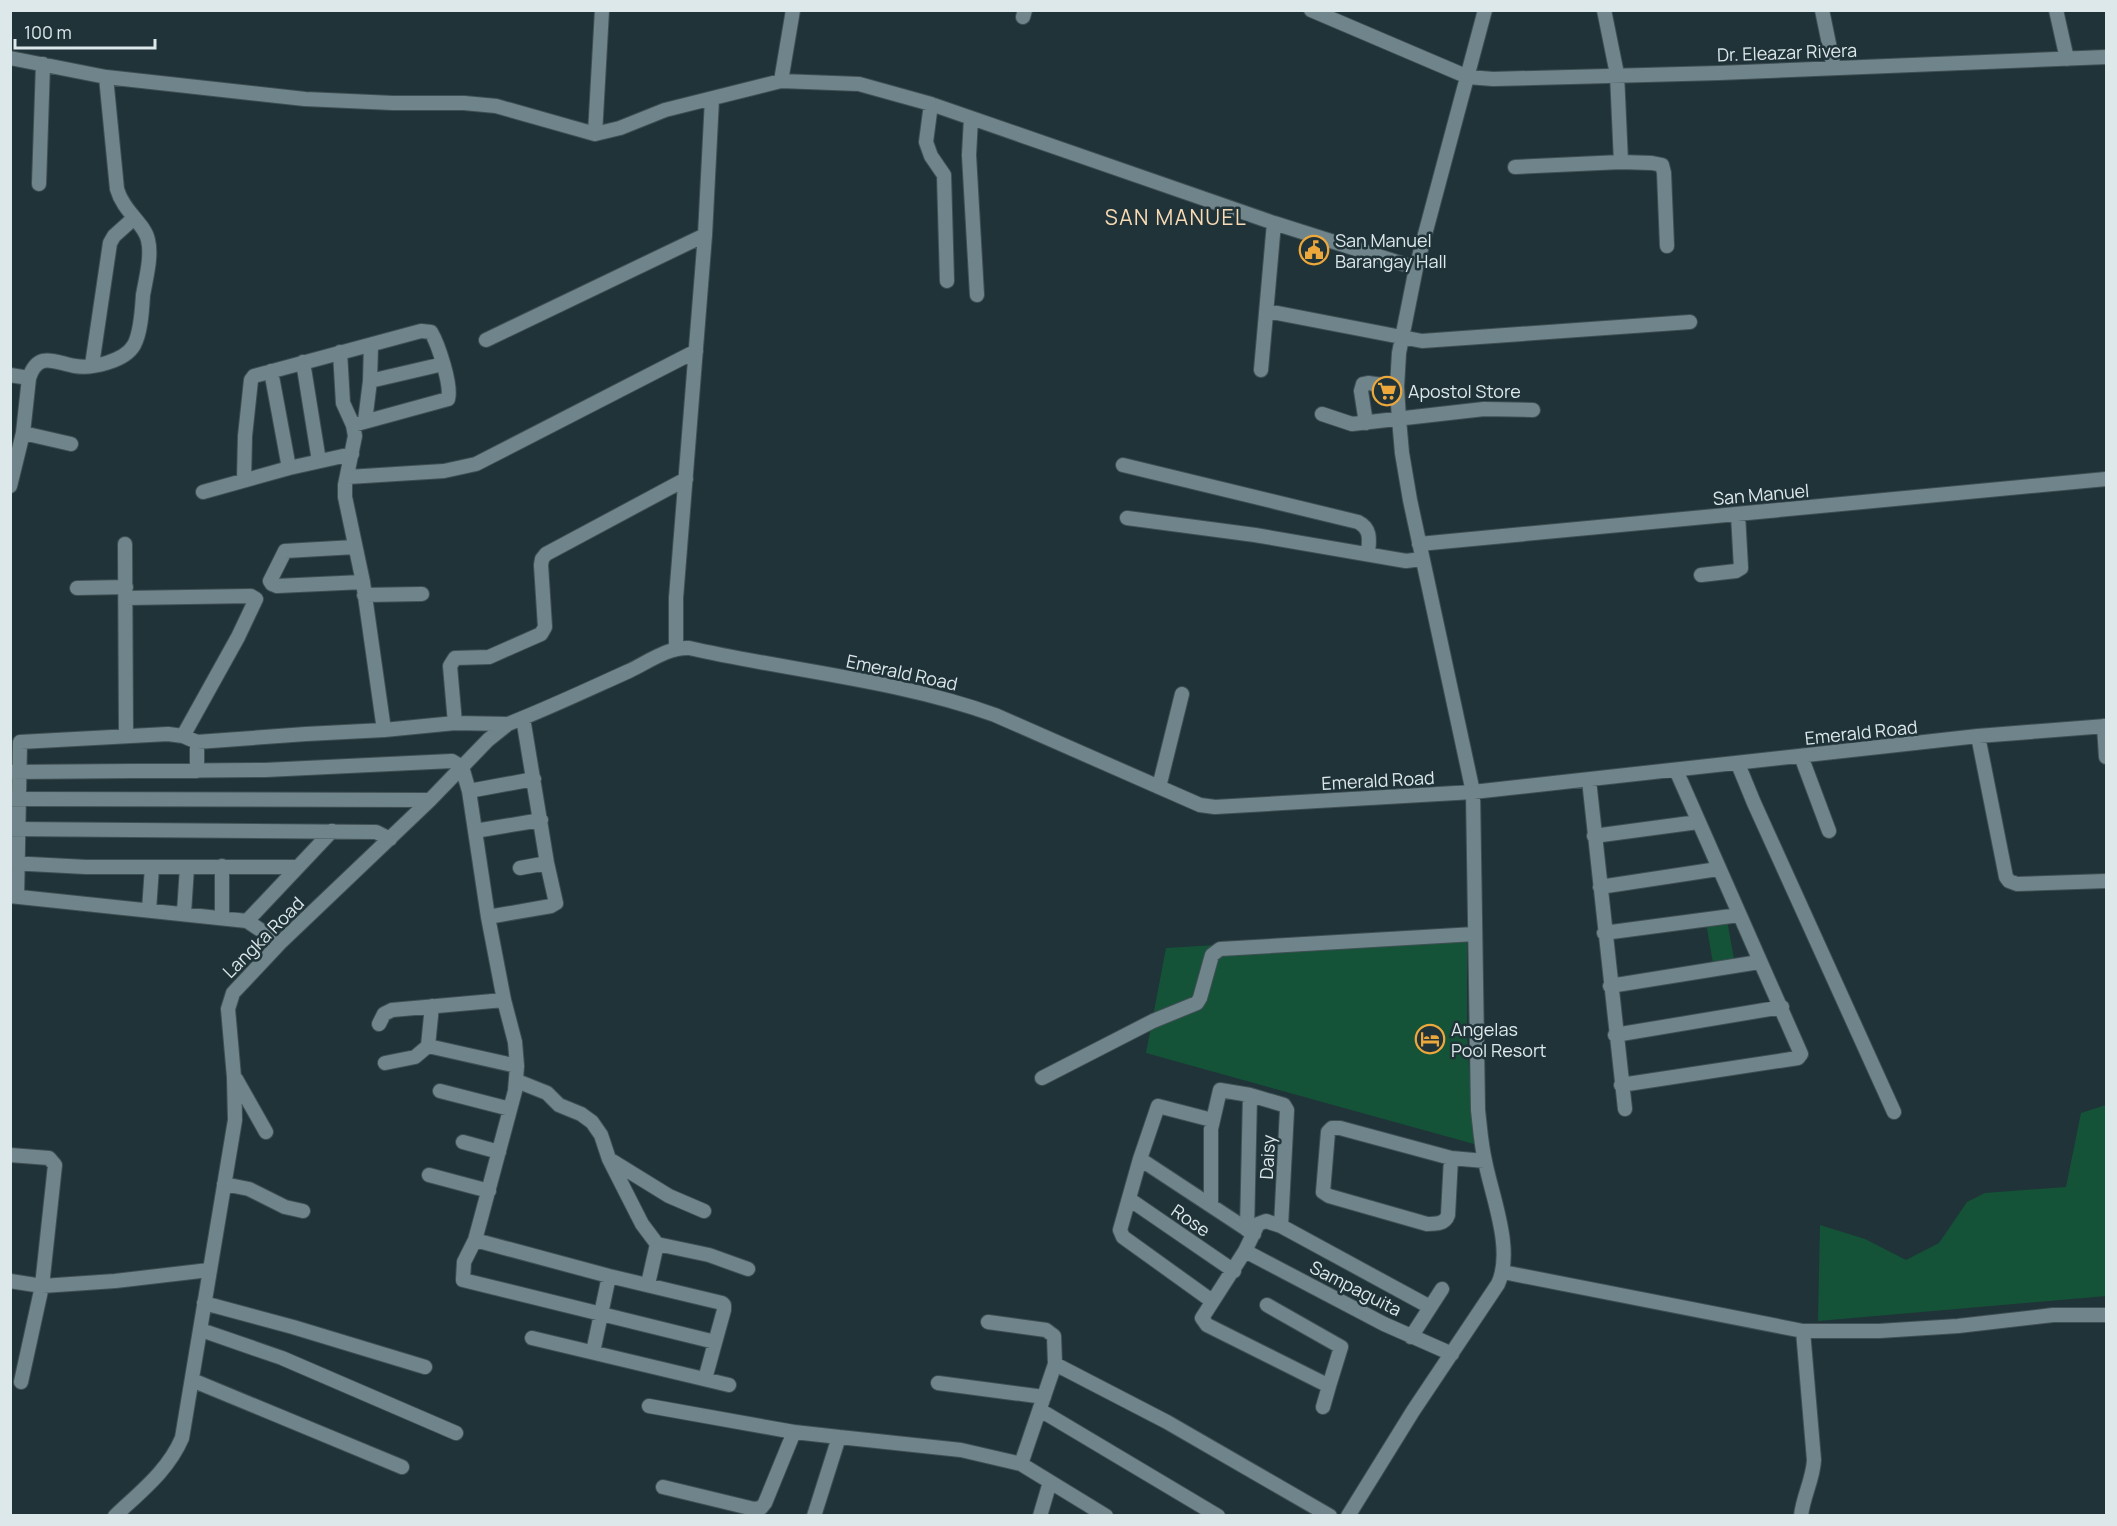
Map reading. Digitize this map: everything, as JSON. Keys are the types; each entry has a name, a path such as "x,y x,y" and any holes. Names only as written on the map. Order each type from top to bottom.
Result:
{"street":[{"path":"595,134 602,10"},
{"path":"781,81 793,10"},
{"name":"Dr. Eleazar Rivera","path":"1311,10 1336,15 1468,77 1493,79 2106,57"},
{"path":"1348,1515 1498,1284 1503,1272 1501,1234 1485,1161 1478,1110 1473,792 1406,476 1397,387 1402,338 1416,268 1485,10"},
{"path":"1604,10 1617,74 1621,162"},
{"path":"1822,10 1834,68"},
{"path":"2056,10 2067,58"},
{"path":"10,58 106,76 305,99 480,104 511,109 595,134 614,130 665,110 781,81 859,84 931,104 1274,223 1416,268"},
{"path":"39,184 44,64"},
{"path":"10,486 23,433 29,378 33,370 44,360 55,360 75,366 92,365 122,356 133,347 136,340 149,243 146,233 124,206 117,189 106,76"},
{"path":"676,648 676,598 705,235 711,99"},
{"path":"931,104 926,142 931,156 944,175 946,281"},
{"path":"971,118 969,155 976,295"},
{"path":"1515,166 1621,162 1662,165 1667,246"},
{"path":"92,365 110,243 114,236 134,218"},
{"path":"1261,370 1274,223"},
{"path":"486,340 705,235"},
{"path":"1266,311 1402,338 1432,340 1690,321"},
{"path":"244,480 245,436 251,380 254,376 429,330 433,334 443,364 449,396 445,401 359,423"},
{"path":"371,345 370,381 355,436 344,491 364,589 384,730"},
{"path":"348,477 444,471 476,464 696,351"},
{"path":"340,352 343,404 359,423"},
{"path":"303,362 319,461"},
{"path":"370,381 443,364"},
{"path":"271,371 289,468"},
{"path":"10,375 29,378"},
{"path":"1365,423 1363,384 1397,387"},
{"path":"1322,414 1346,423 1365,423 1484,409 1533,410"},
{"path":"23,433 71,444"},
{"path":"202,492 289,468 352,454"},
{"path":"1123,465 1358,522 1368,533 1368,554"},
{"path":"455,723 450,666 456,658 489,657 541,634 545,627 541,565 546,554 686,479"},
{"name":"San Manuel","path":"1419,544 2106,479"},
{"path":"1701,575 1737,571 1741,568 1738,514"},
{"path":"1127,518 1255,535 1406,561 1422,559"},
{"path":"125,544 126,736"},
{"path":"355,547 288,550 283,553 270,581 277,586 422,594"},
{"path":"77,588 251,596 256,599 238,637 183,736"},
{"name":"Langka Road","path":"115,1515 165,1468 175,1455 182,1438 235,1120 229,1000 237,986 280,942 430,800 494,734 508,724 676,648"},
{"name":"Emerald Road","path":"676,648 689,648 962,703 1016,723 1200,805 1215,807 1473,792 1978,736 2105,726"},
{"path":"1159,787 1182,694"},
{"path":"489,917 555,905 556,900 547,863 523,718"},
{"path":"280,942 247,921 14,897 15,742 168,734 183,736 197,742 455,723 508,724"},
{"path":"2105,726 2106,757"},
{"path":"1978,736 2006,877 2009,881 2017,884 2106,881"},
{"path":"197,742 197,771"},
{"path":"1801,756 1829,831"},
{"path":"15,772 197,771 452,761 462,766 504,1000 515,1042 517,1065 517,1081 489,1191 475,1240 464,1262 462,1277 466,1282 715,1342"},
{"path":"1738,764 1894,1112"},
{"path":"1621,1085 1799,1057 1801,1053 1676,770"},
{"path":"468,791 534,779"},
{"path":"1589,780 1615,1035 1625,1110"},
{"path":"14,799 430,800"},
{"path":"475,831 541,820"},
{"path":"1594,836 1698,822"},
{"path":"14,829 380,832 390,839"},
{"path":"247,921 332,831"},
{"path":"14,863 86,867 296,867"},
{"path":"520,868 547,863"},
{"path":"222,866 222,917"},
{"path":"149,910 152,867"},
{"path":"184,913 187,867"},
{"path":"1600,887 1718,869"},
{"path":"1604,933 1739,915"},
{"path":"1042,1078 1153,1021 1197,1003 1212,955 1220,949 1474,934"},
{"path":"1610,986 1759,962"},
{"path":"379,1024 381,1017 388,1011 504,1000"},
{"path":"385,1063 415,1057 428,1046 432,1006"},
{"path":"1615,1035 1782,1008"},
{"path":"428,1046 517,1065"},
{"path":"234,1077 266,1132"},
{"path":"517,1081 547,1093 559,1105 587,1117 602,1135 609,1159 642,1224 657,1244 709,1255 748,1269"},
{"name":"Daisy","path":"1211,1206 1212,1120 1220,1090 1250,1095 1284,1105 1287,1110 1281,1226"},
{"path":"440,1091 510,1109"},
{"path":"1250,1095 1250,1232 1245,1251 1234,1271 1202,1318 1207,1325 1329,1386"},
{"path":"1212,1120 1158,1106 1120,1230 1123,1237 1212,1301"},
{"path":"1451,1158 1448,1215 1440,1224 1427,1224 1329,1196 1323,1192 1328,1132 1332,1128 1340,1128 1451,1158 1485,1161"},
{"path":"463,1142 499,1152"},
{"path":"10,1155 49,1158 55,1165 42,1286 21,1382"},
{"path":"609,1159 669,1196 704,1211"},
{"path":"1140,1159 1250,1232"},
{"path":"429,1175 489,1191"},
{"path":"224,1184 249,1189 285,1207 303,1211"},
{"name":"Rose","path":"1129,1199 1234,1271"},
{"path":"1250,1232 1260,1222 1266,1221 1281,1226 1430,1307"},
{"path":"475,1240 724,1305 705,1379"},
{"path":"648,1284 657,1244"},
{"name":"Sampaguita","path":"1245,1251 1411,1337 1452,1354"},
{"path":"10,1281 42,1286 115,1281 209,1270"},
{"path":"1503,1272 1803,1331 1879,1331 1958,1326 2053,1315 2106,1315"},
{"path":"593,1352 609,1276"},
{"path":"1411,1337 1442,1289"},
{"path":"204,1302 425,1367"},
{"path":"1267,1305 1341,1347 1323,1407"},
{"path":"988,1322 1051,1332 1055,1342 1055,1364 1021,1464"},
{"path":"201,1330 282,1358 456,1433"},
{"path":"1801,1515 1803,1501 1814,1473 1803,1331"},
{"path":"532,1338 729,1384"},
{"path":"1055,1364 1167,1422 1330,1515"},
{"path":"192,1380 402,1467"},
{"path":"938,1383 1042,1403 1218,1515"},
{"path":"649,1406 794,1432 962,1450 1021,1464 1106,1515"},
{"path":"663,1488 718,1502 754,1509 761,1508 794,1432"},
{"path":"814,1515 839,1437"},
{"path":"1040,1515 1050,1482"},
{"path":"713,1515 718,1502"}],"green space":[{"path":"1727,920 1734,959 1713,963 1706,923"},
{"path":"1467,934 1467,1037 1474,1144 1146,1053 1166,948 1316,939"},
{"path":"2106,1105 2106,1296 1818,1321 1820,1225 1865,1239 1906,1260 1939,1243 1967,1202 1985,1193 2066,1187 2081,1113"}],"place":[{"name":"San Manuel Barangay Hall","path":"1314,250"},
{"name":"Apostol Store","path":"1387,391"},
{"name":"Angelas Pool Resort","path":"1430,1039"}],"district":[{"name":"SAN MANUEL","path":"1176,217"}]}
